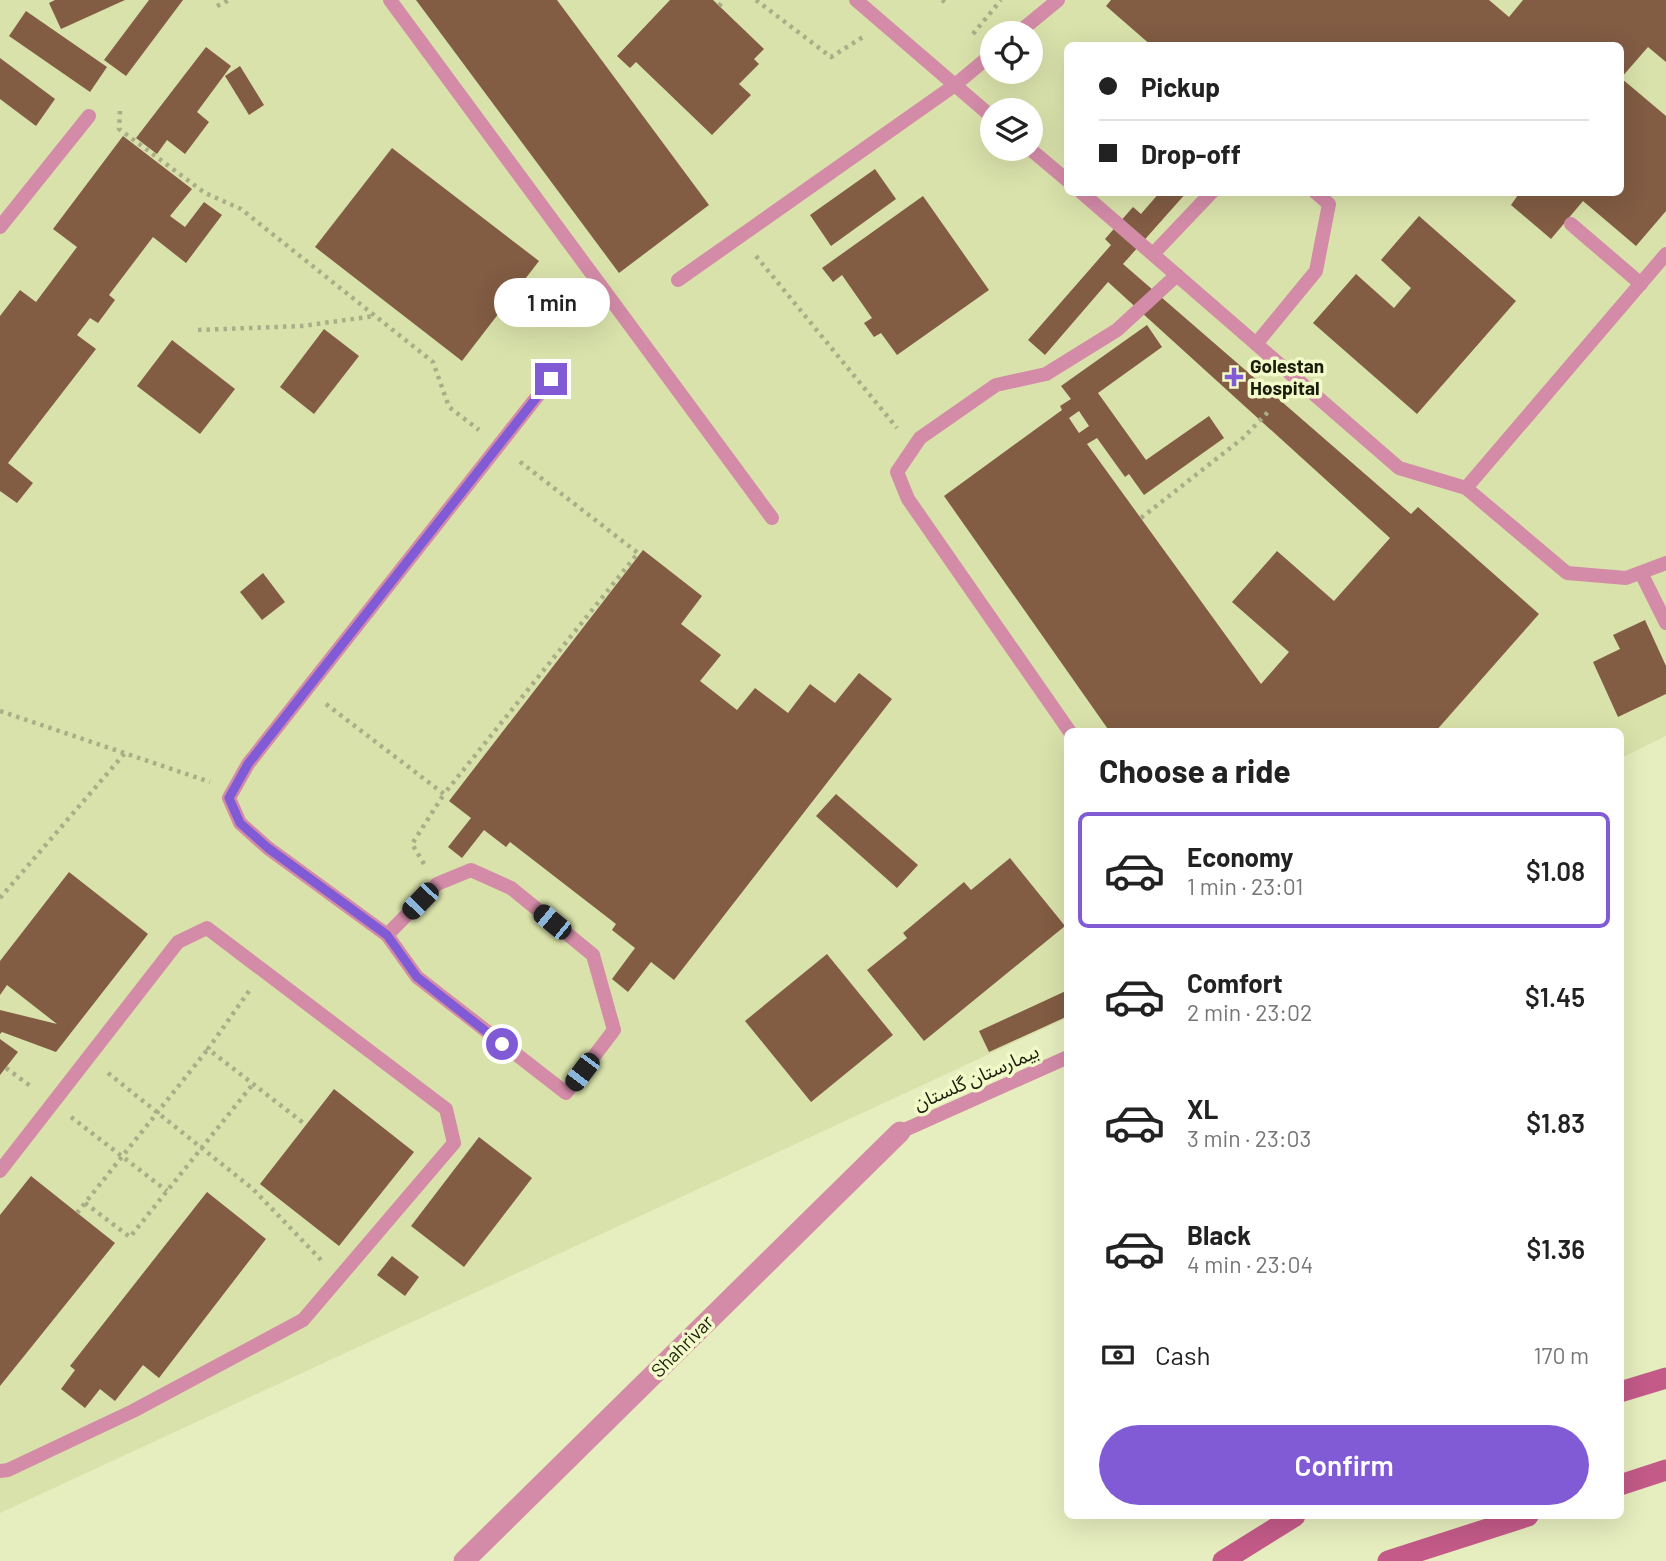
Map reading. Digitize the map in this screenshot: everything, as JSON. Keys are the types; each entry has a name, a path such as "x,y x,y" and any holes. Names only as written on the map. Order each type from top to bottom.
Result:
{"main road":[{"path":"1624,1391 1666,1378"},
{"path":"1624,1484 1666,1471"},
{"path":"1223,1561 1290,1519"},
{"path":"1388,1561 1519,1519"}],"street":[{"name":"Shahrivar","path":"464,1561 900,1132"}],"lane":[{"path":"390,0 772,518"},
{"path":"856,0 980,107"},
{"path":"1033,21 1058,0"},
{"path":"678,281 955,85 980,64"},
{"path":"0,227 89,116"},
{"path":"1043,160 1064,178"},
{"path":"1086,196 1399,468 1466,488 1567,573 1626,578 1666,563"},
{"path":"1153,254 1208,196"},
{"path":"1256,344 1316,271 1329,204 1320,196"},
{"path":"1571,223 1641,284"},
{"path":"1466,488 1666,254"},
{"path":"1067,728 908,499 897,472 920,438 996,385 1046,374 1116,330 1177,275"},
{"path":"387,935 437,884 471,870 511,888 593,955 614,1030 566,1093 417,977 387,935 268,848 240,823 229,798 248,764 551,379"},
{"path":"1641,573 1666,622"},
{"path":"0,1171 178,942 207,928 446,1110 454,1143 303,1320 132,1411 8,1470 0,1471"},
{"name":"بیمارستان گلستان","path":"900,1132 1064,1059"}],"path":[{"path":"217,6 229,0"},
{"path":"719,6 724,0"},
{"path":"755,0 831,57 884,24"},
{"path":"120,111 119,129 205,193 241,209 433,362 449,407 638,553 444,794 412,844 437,884"},
{"path":"740,237 914,448"},
{"path":"198,330 302,326 376,316"},
{"path":"1141,518 1243,438 1269,411"},
{"path":"306,689 444,794"},
{"path":"0,711 234,790"},
{"path":"0,898 125,753"},
{"path":"77,1213 208,1049 263,971"},
{"path":"208,1049 306,1125"},
{"path":"88,1057 253,1189 338,1279"},
{"path":"6,1068 167,1191"},
{"path":"85,1203 130,1237 253,1084"}],"shaded area":[{"path":"0,0 1666,0 1666,736 1624,757 1624,728 1064,728 1064,1019 0,1513"}],"building":[{"path":"55,0 125,0 61,29 49,3"},
{"path":"149,0 183,0 126,76 104,60"},
{"path":"416,0 557,0 709,205 619,273"},
{"path":"670,0 713,0 764,49 754,59 759,64 739,84 751,95 712,135 636,62 630,68 617,56"},
{"path":"1111,0 1489,0 1509,17 1523,0 1666,0 1666,62 1648,47 1624,75 1624,42 1147,42 1106,6"},
{"path":"26,11 107,67 90,92 9,36"},
{"path":"206,47 231,66 197,112 209,122 185,154 167,140 157,154 136,138"},
{"path":"0,58 55,99 36,126 0,99"},
{"path":"240,66 264,105 249,115 225,76"},
{"path":"1624,81 1666,116 1666,211 1636,246 1583,201 1551,239 1511,205 1517,196 1624,196"},
{"path":"123,136 192,189 170,216 185,227 204,202 222,215 186,263 153,237 109,295 115,300 98,323 90,318 77,335 96,349 8,463 33,483 17,503 0,491 0,316 20,290 36,302 77,247 53,229"},
{"path":"392,148 539,261 462,361 315,247"},
{"path":"875,169 896,199 831,246 810,215"},
{"path":"923,196 989,290 897,355 881,333 874,337 864,323 872,318 842,275 833,282 822,268"},
{"path":"1157,196 1183,196 1123,264 1411,514 1418,507 1539,614 1439,728 1107,728 944,496 1062,410 1060,406 1071,399 1061,386 1147,325 1162,347 1098,393 1146,460 1209,416 1224,438 1144,495 1129,474 1125,477 1097,438 1087,444 1261,684 1289,652 1232,602 1277,551 1334,601 1390,538 1108,282 1045,355 1028,340 1111,245 1105,239 1133,207 1141,214","holes":["1079,411 1089,426 1079,433 1069,418"]},
{"path":"1419,216 1516,301 1417,414 1313,323 1356,274 1394,308 1411,288 1381,260"},
{"path":"324,329 359,356 314,414 280,387"},
{"path":"172,340 235,389 200,434 137,386"},
{"path":"643,550 702,596 681,624 721,655 700,681 737,710 755,688 788,713 810,684 835,703 859,673 892,699 674,980 651,962 628,992 612,979 635,948 612,930 616,924 510,842 506,847 484,830 462,858 448,847 471,818 449,801"},
{"path":"263,573 285,602 262,620 240,592"},
{"path":"1645,620 1666,666 1666,694 1618,717 1593,662 1620,649 1613,635"},
{"path":"836,794 918,865 897,888 816,816"},
{"path":"1010,858 1064,927 924,1041 867,970 907,938 903,933 964,882 971,890"},
{"path":"69,872 148,934 56,1052 2,1032 0,1034 0,1010 57,1024 7,985 0,995 0,961"},
{"path":"827,954 893,1035 811,1102 745,1021"},
{"path":"1064,992 1064,1018 989,1052 979,1031"},
{"path":"0,1039 18,1052 0,1075"},
{"path":"334,1089 414,1152 339,1246 260,1184"},
{"path":"479,1137 532,1178 464,1267 411,1226"},
{"path":"31,1176 115,1243 0,1386 0,1215"},
{"path":"207,1192 266,1239 159,1378 143,1365 115,1401 100,1389 85,1408 61,1389 75,1370 70,1366"},
{"path":"392,1256 419,1277 405,1296 377,1275"}],"place":[{"name":"Golestan Hospital","path":"1234,377"}],"route":[{"path":"502,1044 417,977 387,935 268,848 240,823 229,798 248,764 551,379"}]}
